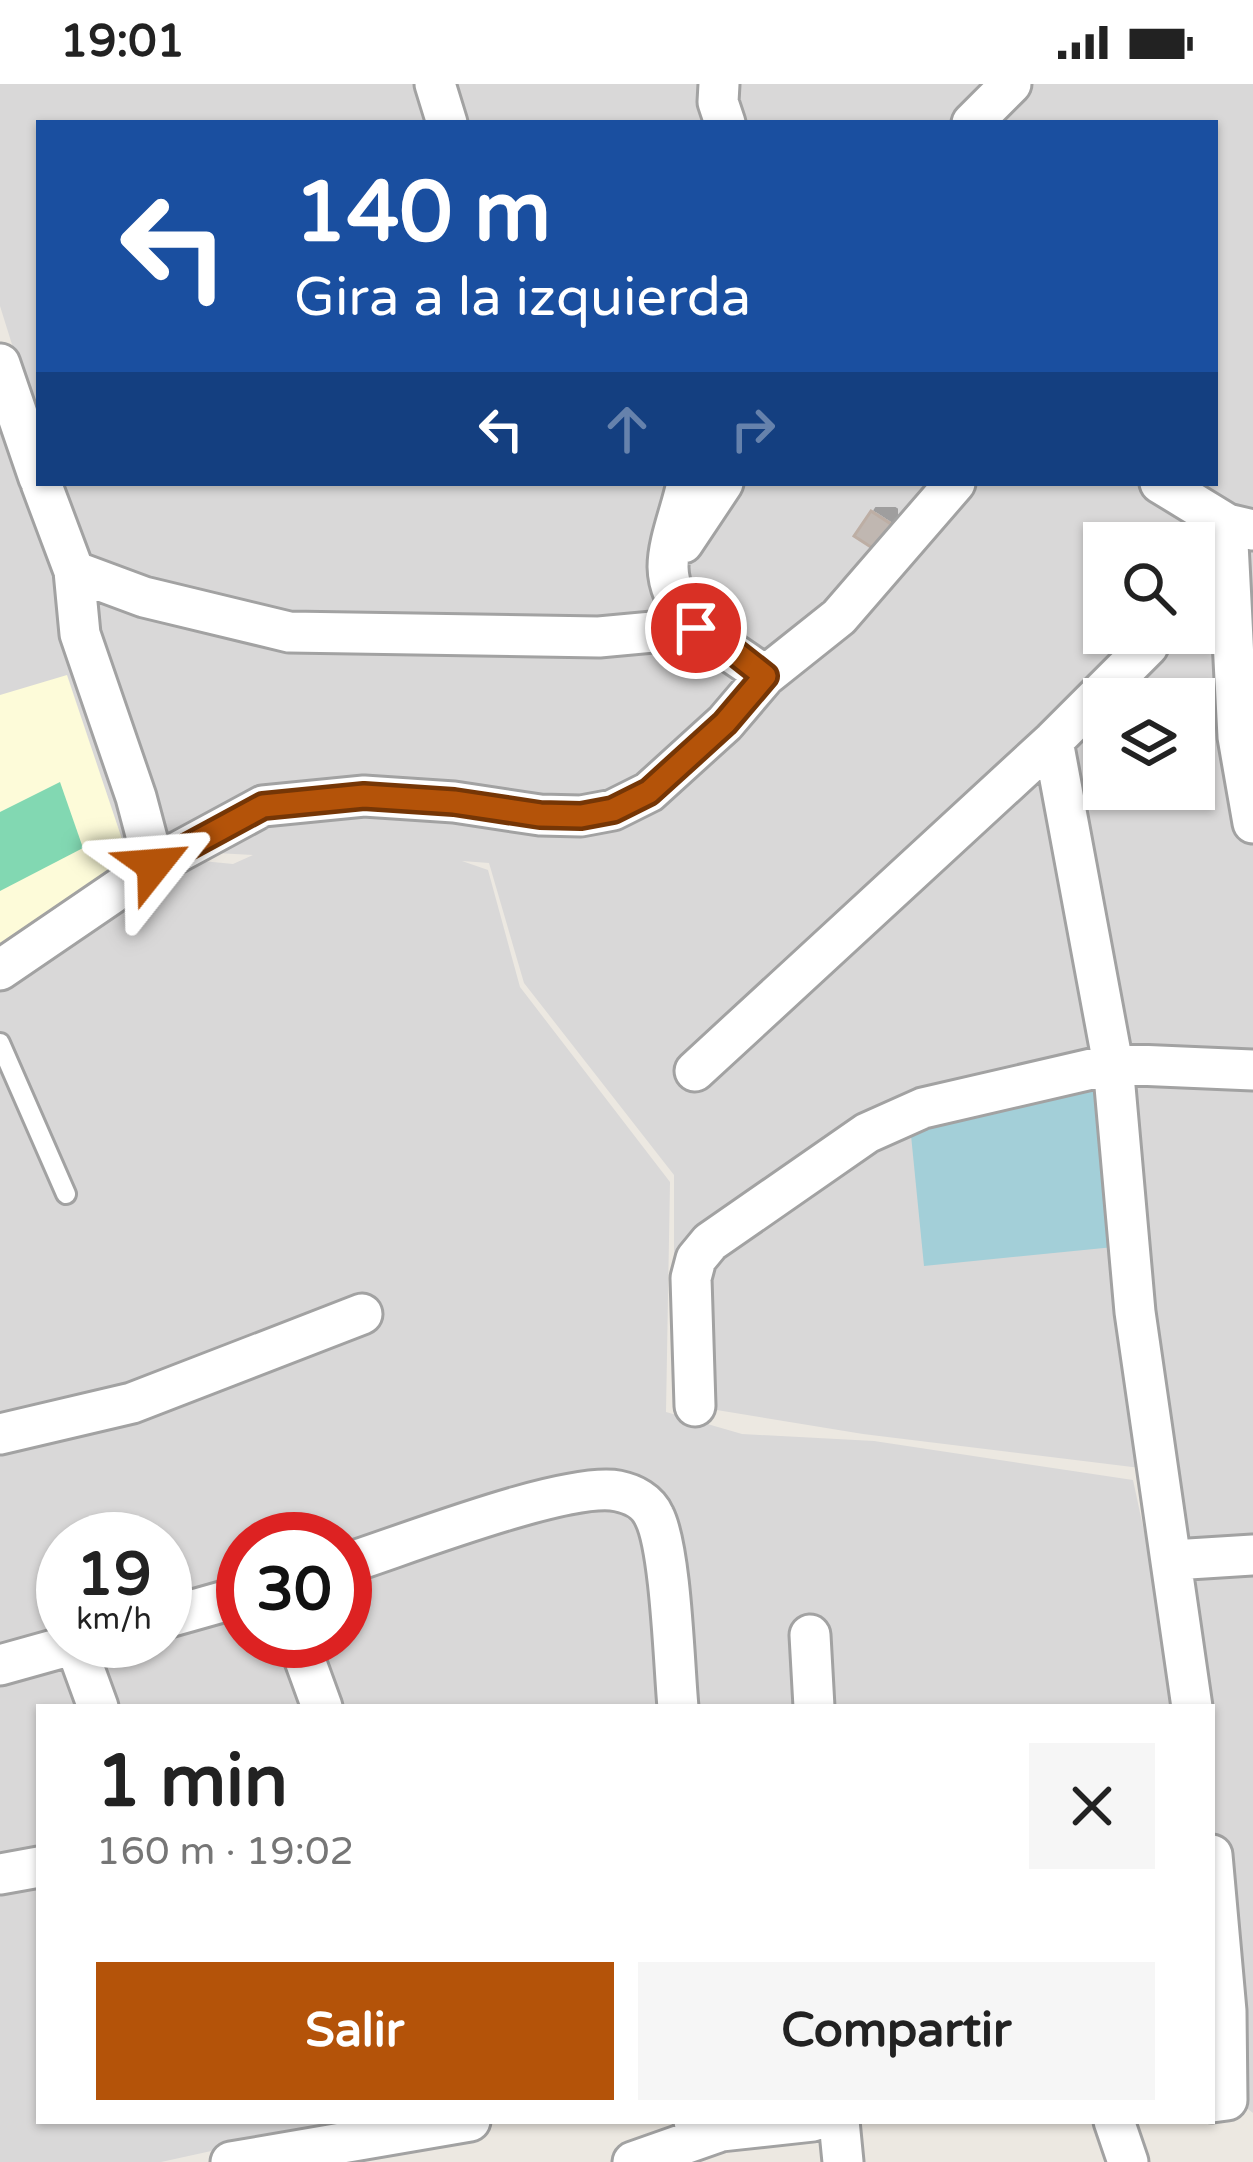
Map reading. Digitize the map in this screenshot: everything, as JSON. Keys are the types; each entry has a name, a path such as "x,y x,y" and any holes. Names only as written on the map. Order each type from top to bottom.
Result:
{"street":[{"path":"435,84 446,120"},
{"path":"719,84 724,120"},
{"path":"975,120 1011,84"},
{"path":"0,364 36,469"},
{"path":"42,486 74,571 80,634 136,797 154,865"},
{"path":"686,486 668,566 674,592 696,628 765,676"},
{"path":"668,566 722,486"},
{"path":"0,970 154,865 263,806 364,796 581,816 613,810 649,792 725,723 765,676 839,617 952,486"},
{"path":"1165,486 1240,527 1238,737 1253,823"},
{"path":"74,571 144,597 289,632 598,638 696,628"},
{"path":"695,1071 1140,654"},
{"path":"1052,741 1113,1064 1135,1312 1192,1704"},
{"path":"695,1406 691,1278 696,1259 710,1242 867,1133 923,1108 1113,1064 1253,1070"},
{"path":"0,1434 132,1403 362,1314"},
{"path":"372,1555 548,1498 615,1490 639,1498 654,1515 662,1542 678,1704"},
{"path":"1173,1559 1253,1555"},
{"path":"810,1635 814,1704"},
{"path":"0,1665 36,1655"},
{"path":"87,1668 97,1704"},
{"path":"308,1668 321,1704"},
{"path":"0,1874 36,1868"},
{"path":"1215,1888 1231,2108"},
{"path":"231,2162 318,2143 449,2124"},
{"path":"633,2162 712,2124"},
{"path":"838,2124 843,2162"},
{"path":"1115,2124 1128,2162"}],"lane":[{"path":"0,1043 67,1194"}],"shaded area":[{"path":"0,84 1253,84 1253,2113 1234,2098 1215,1878 1215,1704 1200,1704 1165,1471 863,1434 674,1403 674,1175 524,983 489,863 462,861 488,870 520,987 670,1182 666,1412 742,1434 874,1441 1133,1480 1165,1629 1173,1704 36,1704 36,2124 334,2124 161,2162 0,2162 0,407 141,855 233,864 253,855 161,850 56,486 1218,486 1218,120 36,120 36,421 0,306"},
{"path":"67,675 130,863 0,949 0,695"}],"green space":[{"path":"60,782 83,848 0,891 0,812"}],"water":[{"path":"1088,1077 1107,1131 1114,1247 924,1266 908,1105"}],"building":[{"path":"871,511 894,526 877,551 854,536"}],"route":[{"path":"154,865 263,806 364,796 454,802 540,815 581,816 613,810 649,792 725,723 765,676 696,628"}]}
